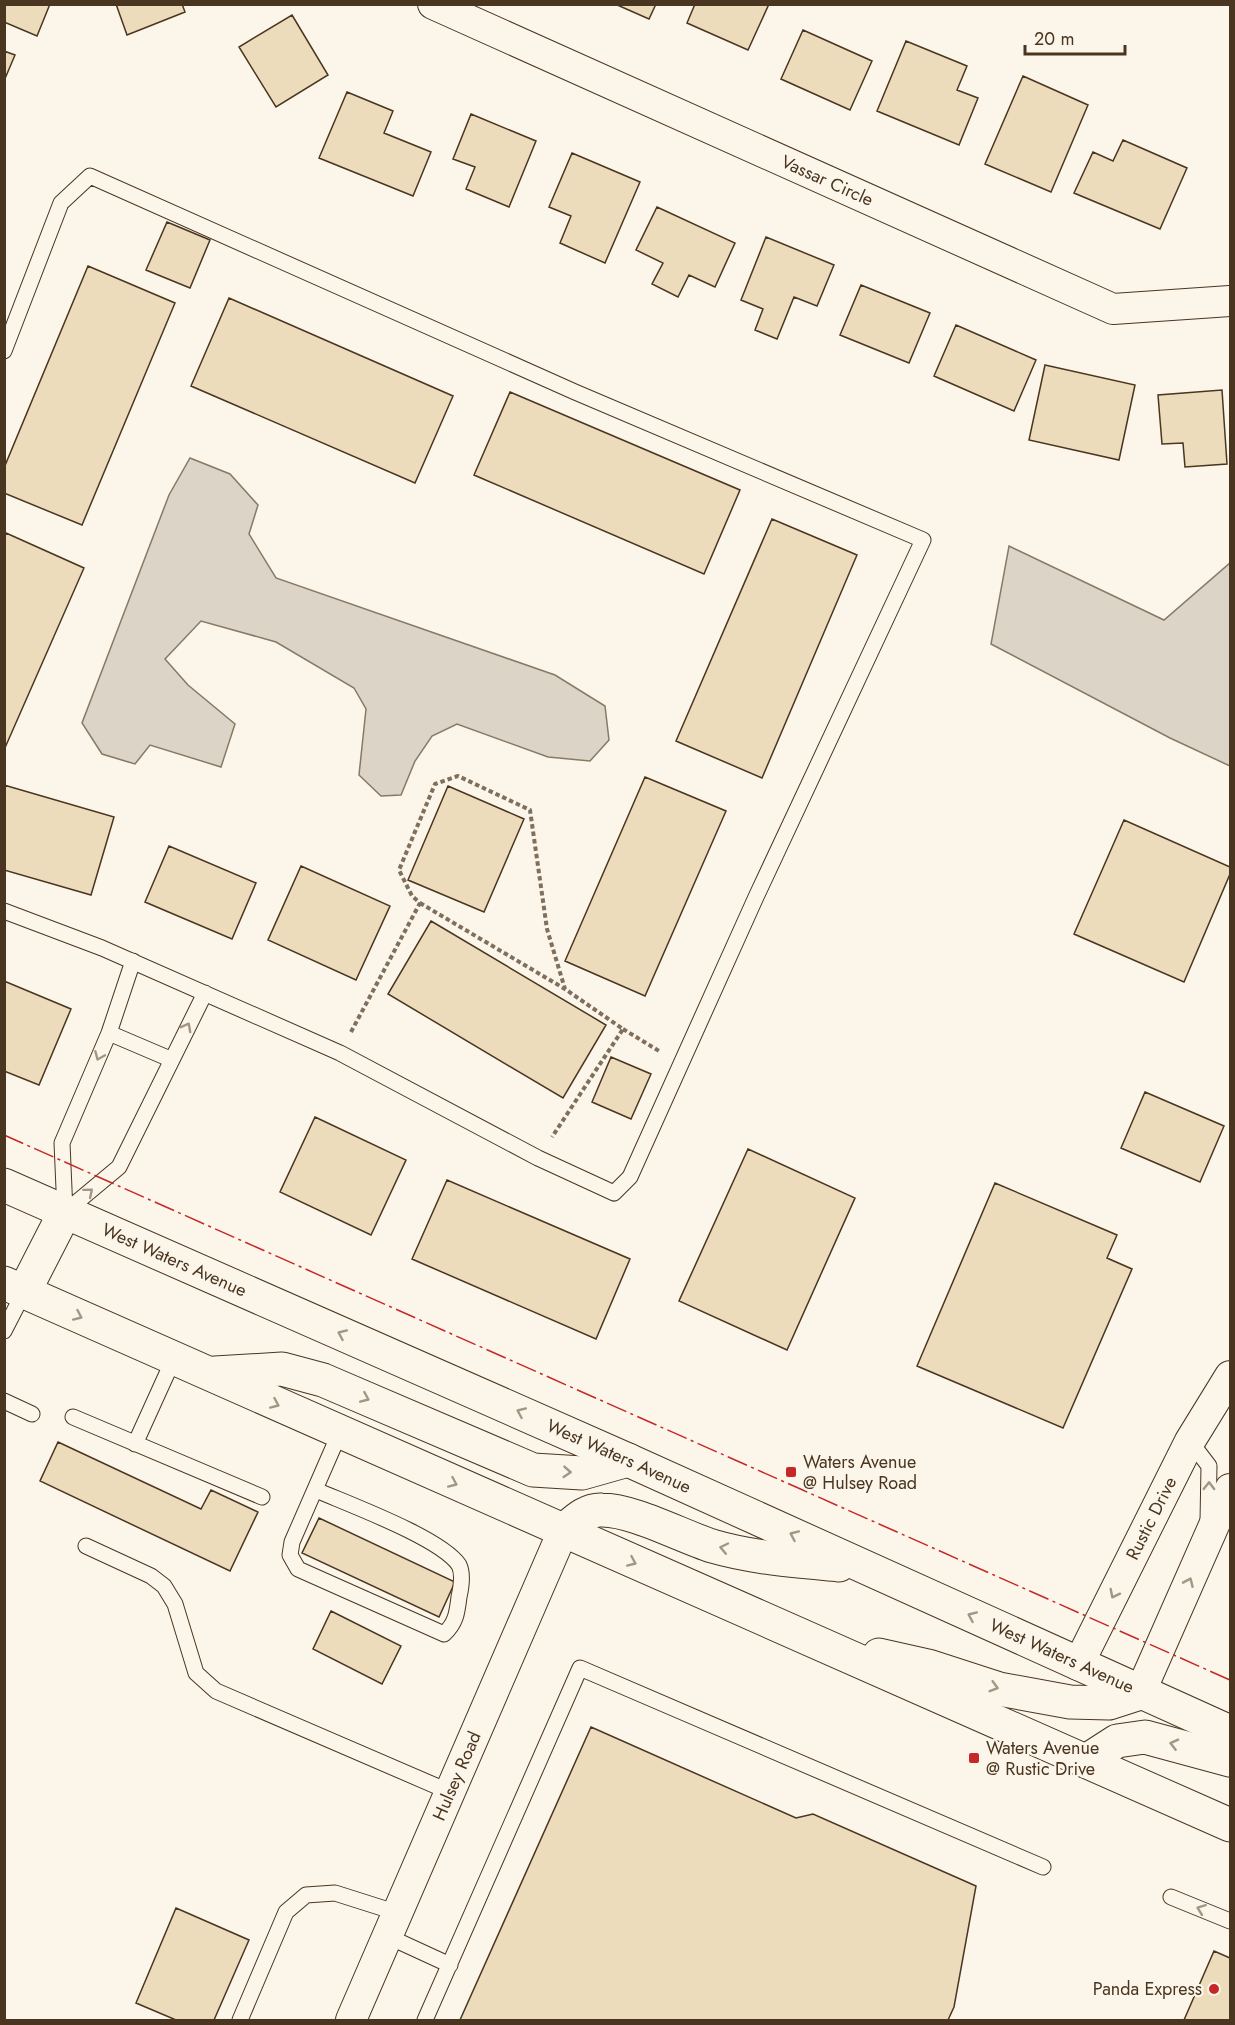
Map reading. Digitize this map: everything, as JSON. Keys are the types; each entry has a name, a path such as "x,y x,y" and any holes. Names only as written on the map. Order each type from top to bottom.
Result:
{"main road":[{"name":"West Waters Avenue","path":"4,1185 628,1460 1230,1732"},
{"path":"65,1212 14,1288 1230,1825"},
{"path":"207,1373 282,1370 323,1380 533,1470 582,1473 628,1460"},
{"path":"563,1531 590,1511 604,1509 646,1521 712,1546 770,1558 865,1568"},
{"path":"815,1643 928,1666 999,1689 1070,1702 1109,1703 1140,1693"},
{"path":"1086,1761 1117,1741 1145,1737 1230,1760"}],"street":[{"name":"Vassar Circle","path":"433,4 1113,309 1230,301"},
{"name":"Rustic Drive","path":"1078,1665 1190,1441 1230,1376"},
{"path":"1140,1693 1230,1489"},
{"name":"Hulsey Road","path":"351,2020 563,1531"}],"lane":[{"path":"4,351 61,203 90,176 575,392 923,540 630,1178 614,1193 538,1158 339,1053 133,961 4,911"},
{"path":"65,1212 62,1143 109,1032 133,961"},
{"path":"65,1212 119,1167 170,1059 205,993"},
{"path":"109,1032 170,1059"},
{"path":"4,1331 14,1288"},
{"path":"135,1444 174,1358"},
{"path":"4,1401 32,1414"},
{"path":"73,1417 262,1497"},
{"path":"316,1490 409,1532 448,1554 460,1567 461,1586 454,1625 444,1634 298,1569 290,1555 292,1542 340,1432"},
{"path":"1190,1441 1209,1466 1208,1539"},
{"path":"86,1546 152,1576 164,1586 175,1604 196,1673 216,1691 450,1792"},
{"path":"425,2020 580,1668 1042,1867"},
{"path":"240,2020 286,1912 306,1895 335,1893 393,1924 450,1965"},
{"path":"1171,1897 1230,1921"}],"path":[{"path":"565,989 547,929 530,810 458,776 435,784 399,870 412,896 420,903 565,989 623,1029 681,1064"},
{"path":"339,1053 420,903"},
{"path":"538,1158 623,1029"}],"shaded area":[{"path":"190,458 230,474 258,505 249,534 276,578 555,675 605,706 609,740 590,761 548,757 457,724 432,736 415,761 401,795 381,796 359,775 366,709 354,688 276,642 201,621 165,659 188,685 235,724 221,767 150,745 135,764 102,754 82,723 169,495"},
{"path":"1009,546 1164,620 1230,563 1230,766 1170,738 991,644"}],"building":[{"path":"4,4 50,4 37,36 4,22"},
{"path":"116,4 182,4 185,12 127,35"},
{"path":"615,4 656,4 649,19"},
{"path":"695,4 769,4 748,50 687,23"},
{"path":"292,15 328,75 276,107 239,47"},
{"path":"803,30 872,61 850,110 781,79"},
{"path":"906,41 967,66 957,90 978,98 959,145 877,111"},
{"path":"4,51 15,55 4,81"},
{"path":"1023,76 1088,105 1051,192 985,164"},
{"path":"347,92 393,111 384,133 431,152 413,196 319,158"},
{"path":"471,114 536,141 509,207 466,189 475,167 453,159"},
{"path":"1123,140 1187,168 1160,229 1074,193 1093,152 1113,161"},
{"path":"572,153 640,182 605,263 560,243 571,216 549,207"},
{"path":"657,207 735,243 715,287 689,275 678,297 652,284 663,263 636,250"},
{"path":"167,222 210,240 190,288 146,270"},
{"path":"766,237 834,265 817,306 794,297 777,339 755,330 763,309 741,300"},
{"path":"88,266 175,303 82,525 4,493 4,468"},
{"path":"861,285 930,313 909,363 840,335"},
{"path":"229,298 453,396 415,483 191,386"},
{"path":"956,325 1036,360 1014,411 934,376"},
{"path":"1045,365 1135,385 1119,460 1029,440"},
{"path":"1222,390 1227,464 1185,467 1183,443 1162,444 1158,395"},
{"path":"510,392 740,490 704,574 474,475"},
{"path":"772,519 857,555 762,778 676,741"},
{"path":"6,533 84,568 4,750 4,536"},
{"path":"645,777 726,811 645,996 565,961"},
{"path":"4,785 114,817 91,895 4,870"},
{"path":"448,786 524,819 484,912 408,880"},
{"path":"1124,820 1230,867 1230,874 1184,982 1074,934"},
{"path":"169,846 256,883 232,939 145,902"},
{"path":"301,866 390,906 356,980 268,940"},
{"path":"431,921 606,1025 563,1098 388,994"},
{"path":"4,981 71,1009 39,1085 4,1071"},
{"path":"611,1057 651,1074 631,1119 592,1102"},
{"path":"1145,1092 1224,1126 1200,1182 1121,1148"},
{"path":"315,1117 406,1160 371,1235 280,1192"},
{"path":"748,1149 855,1198 787,1350 679,1301"},
{"path":"447,1180 630,1259 596,1339 412,1259"},
{"path":"995,1183 1117,1235 1107,1258 1132,1269 1063,1428 917,1366"},
{"path":"58,1442 201,1509 211,1490 258,1512 230,1571 40,1481"},
{"path":"319,1518 455,1582 439,1617 302,1553"},
{"path":"331,1611 401,1646 382,1684 313,1649"},
{"path":"591,1727 796,1818 813,1814 976,1886 954,2007 948,2020 460,2020"},
{"path":"176,1908 249,1940 214,2020 176,2020 136,2003"},
{"name":"Panda Express","path":"1214,1951 1230,1958 1230,2020 1184,2020"}],"power":[{"path":"4,1135 1230,1680"}],"place":[{"name":"Waters Avenue @ Hulsey Road","path":"791,1472"},
{"name":"Waters Avenue @ Rustic Drive","path":"974,1758"},
{"name":"Panda Express","path":"1214,1989"}]}
